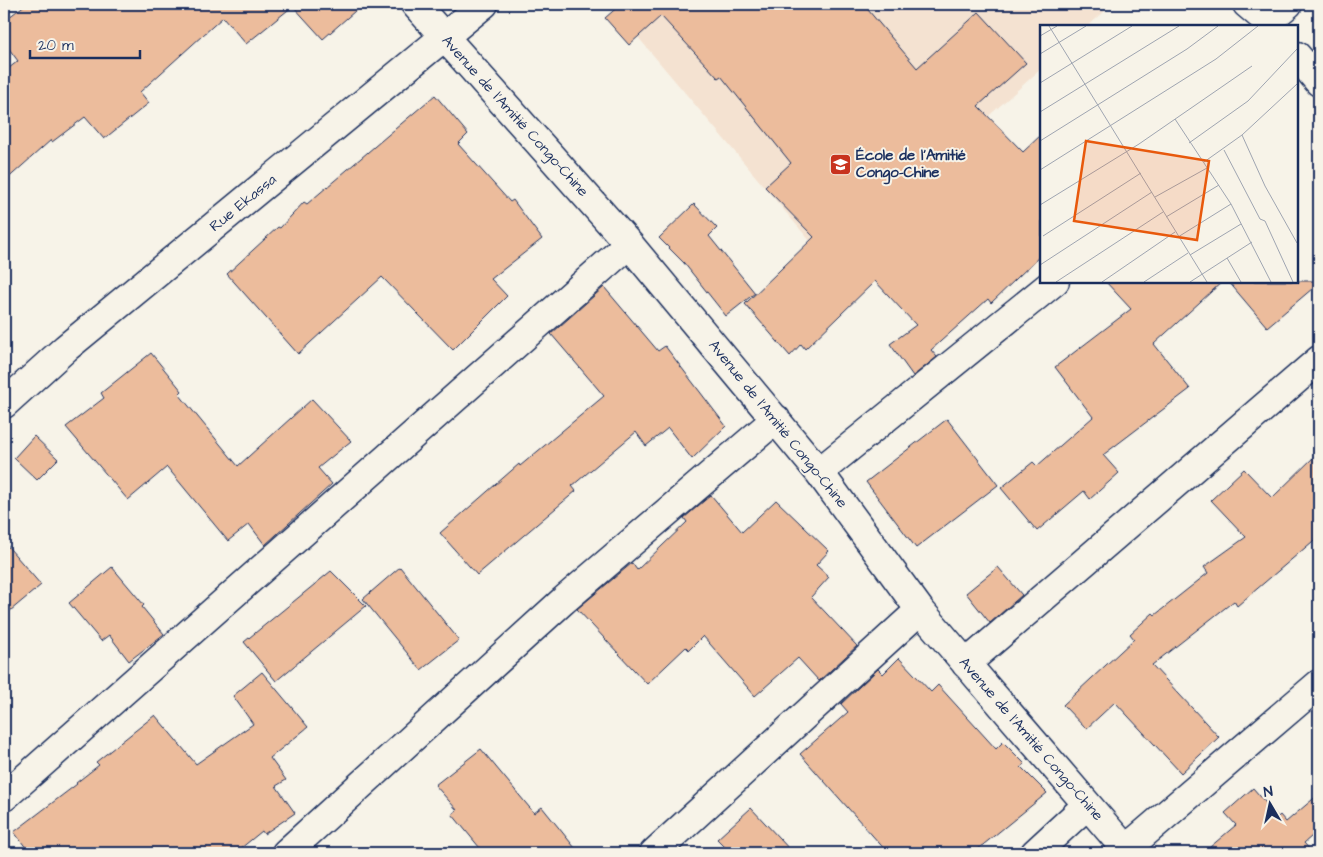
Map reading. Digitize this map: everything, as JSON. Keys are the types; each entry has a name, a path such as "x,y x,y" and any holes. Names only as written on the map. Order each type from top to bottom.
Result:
{"street":[{"name":"Avenue de l'Amitié Congo-Chine","path":"415,4 629,244 819,472 920,610 1127,851"},
{"name":"Rue Ekassa","path":"4,404 66,348 484,4"},
{"path":"1247,4 1276,17"},
{"path":"4,797 629,244"},
{"path":"819,472 1054,282"},
{"path":"966,664 1319,360"},
{"path":"286,853 564,600 776,419"},
{"path":"654,853 920,610"},
{"path":"1127,851 1319,684"},
{"path":"1035,853 1087,805"}],"shaded area":[{"name":"École de l'Amitié Congo-Chine","path":"610,4 1113,4 1089,25 1040,25 1040,70 827,261"}],"building":[{"path":"26,4 363,4 323,39 293,6 246,44 223,17 140,92 149,103 104,139 85,117 52,142 51,140 4,182 4,72 18,61 4,42 4,21"},
{"path":"621,4 863,4 917,68 979,12 1026,63 978,106 1023,152 1040,136 1040,256 991,303 988,299 931,350 937,357 913,376 890,344 916,325 875,281 805,349 801,344 790,356 745,304 814,237 765,187 791,163 721,76 718,78 661,16 629,45 605,18"},
{"path":"435,95 468,134 458,144 510,202 513,200 542,239 491,279 507,296 453,350 382,277 298,354 227,274 278,227 280,228 304,202 307,204"},
{"path":"694,204 717,228 709,236 755,293 726,316 684,263 659,238"},
{"path":"1319,281 1319,283 1267,327 1229,282"},
{"path":"1106,282 1222,282 1154,344 1190,389 1103,455 1119,473 1090,499 1084,491 1037,531 1001,488 1033,462 1037,466 1093,417 1055,367 1131,309"},
{"path":"604,287 658,351 665,346 726,426 692,459 668,428 646,446 636,432 572,486 576,491 477,575 440,533 519,464 520,466 604,396 551,334"},
{"path":"151,353 182,391 179,394 238,466 312,399 351,441 318,468 332,484 265,545 249,524 228,541 167,467 128,500 66,427 104,398 101,393"},
{"path":"947,419 998,485 916,548 866,482"},
{"path":"34,436 58,459 37,480 14,458"},
{"path":"1319,452 1319,536 1237,606 1234,601 1152,665 1219,737 1181,773 1115,702 1086,729 1063,705 1134,639 1130,634 1153,613 1155,615 1208,573 1204,567 1246,537 1211,500 1244,469 1272,498"},
{"path":"711,495 742,532 776,500 829,551 816,565 829,577 811,597 857,646 819,681 798,658 755,696 703,636 689,650 686,647 647,684 577,609 632,563 637,570 687,522 684,518"},
{"path":"4,542 41,585 4,616"},
{"path":"112,567 144,605 142,607 164,634 129,661 109,635 101,641 69,603"},
{"path":"400,567 459,640 421,670 363,599"},
{"path":"998,567 1022,595 990,623 966,593"},
{"path":"331,571 366,606 276,681 244,642"},
{"path":"899,658 931,692 938,685 996,749 1003,742 1025,764 1021,767 1047,793 973,853 888,853 800,754 848,712 841,704 878,669 883,674"},
{"path":"262,672 308,727 270,758 286,780 276,786 295,813 264,834 262,831 235,853 30,853 14,832 77,784 99,765 96,762 155,715 196,764 253,724 233,696"},
{"path":"481,749 534,813 542,807 579,853 484,853 452,814 457,810 435,785"},
{"path":"1253,788 1278,817 1280,815 1286,822 1319,794 1319,830 1304,843 1313,853 1203,853 1236,825 1225,813"},
{"path":"751,808 793,853 731,853 717,839"}],"place":[{"name":"École de l'Amitié Congo-Chine","path":"840,164"}]}
